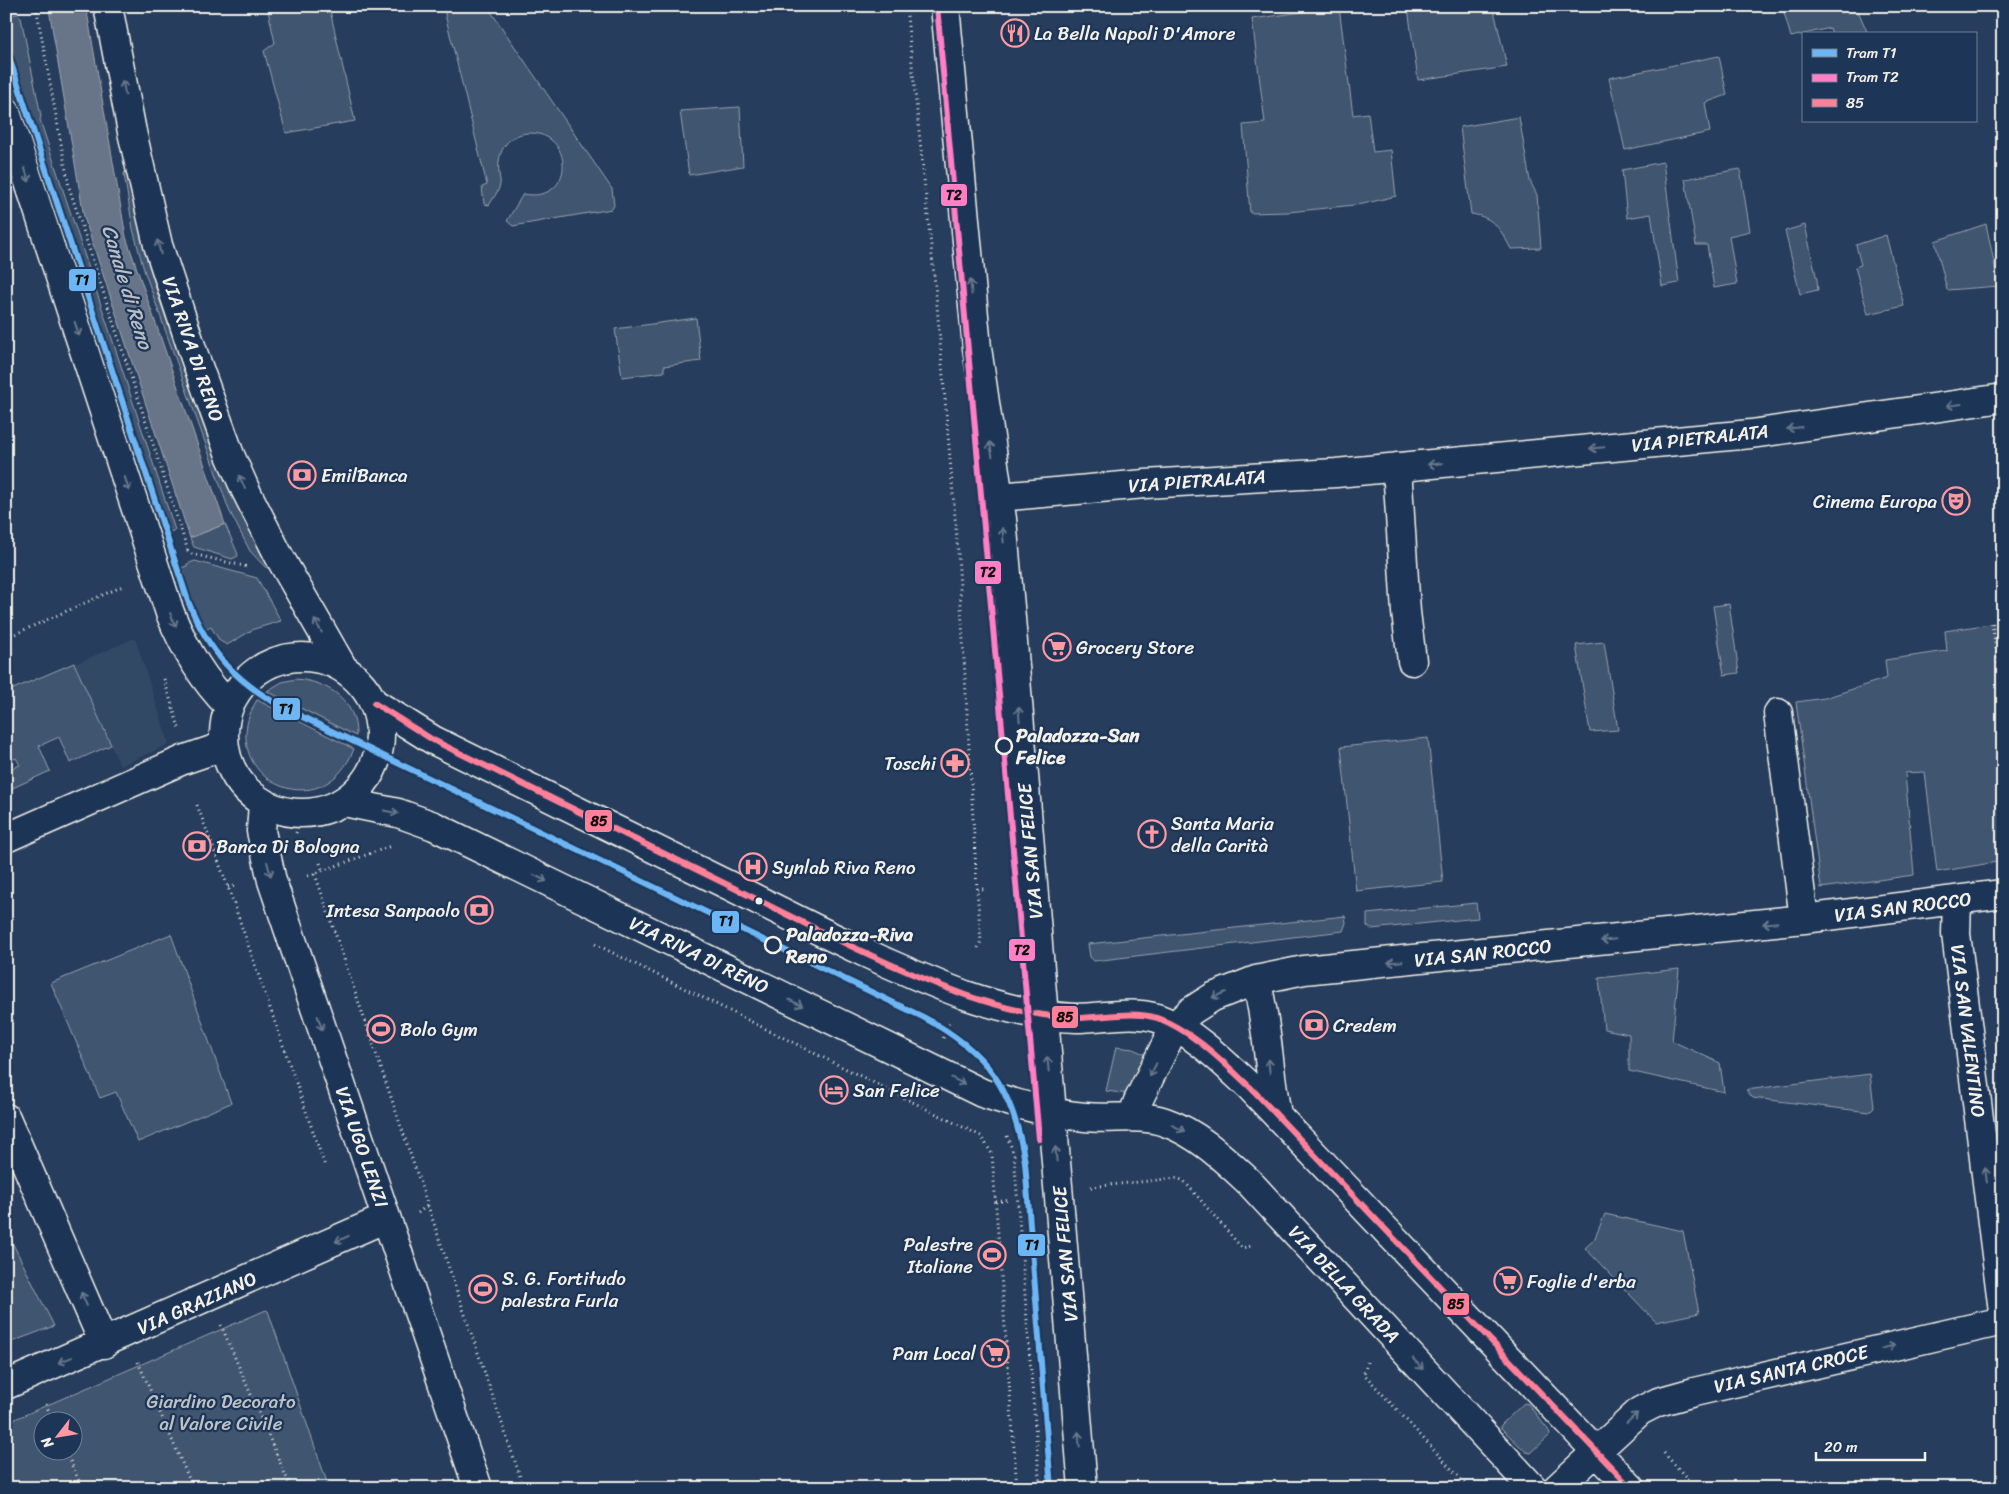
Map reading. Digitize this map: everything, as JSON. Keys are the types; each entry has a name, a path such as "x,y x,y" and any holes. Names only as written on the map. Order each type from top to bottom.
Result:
{"street":[{"name":"VIA RIVA DI RENO","path":"108,6 132,132 158,245 172,294 225,442 246,491 279,556 343,668"},
{"name":"VIA SAN FELICE","path":"945,6 977,348 998,497 1011,618 1083,1488"},
{"path":"6,112 170,613 190,658 209,684 229,706"},
{"name":"VIA PIETRALATA","path":"998,497 1145,484 1336,473 1751,434 2003,398"},
{"path":"1397,467 1406,612 1412,661"},
{"path":"290,657 312,657 343,668 360,683 374,703 379,720 380,737 375,763 359,789 344,802 317,812 303,814 290,813 264,804 251,795 233,773 227,760 224,746 224,726 229,706 240,688 252,675 270,663 290,657"},
{"path":"374,703 433,740 859,951 964,994 1044,1015 1075,1018 1139,1015 1156,1018 1175,1026 1218,1057 1277,1114 1631,1488"},
{"path":"1778,713 1804,919"},
{"path":"6,838 183,760 224,746"},
{"name":"VIA RIVA DI RENO","path":"344,802 398,813 434,826 968,1087 1010,1102 1052,1113"},
{"name":"VIA UGO LENZI","path":"264,804 261,831 272,882 478,1488"},
{"name":"VIA SAN ROCCO","path":"1175,1026 1203,1002 1256,980 1304,970 1804,919 2003,894"},
{"name":"VIA SAN VALENTINO","path":"1957,900 1956,934 2003,1311"},
{"path":"1256,980 1262,1002 1272,1091 1277,1114"},
{"path":"1132,1117 1175,1026"},
{"name":"VIA DELLA GRADA","path":"1052,1113 1104,1118 1152,1118 1180,1129 1202,1142 1248,1181 1533,1488"},
{"path":"6,1118 104,1344"},
{"name":"VIA GRAZIANO","path":"6,1386 386,1218"},
{"name":"VIA SANTA CROCE","path":"1596,1451 1640,1411 1658,1402 1694,1392 2003,1321"},
{"path":"1557,1488 1596,1451"}],"path":[{"path":"36,6 69,187 188,551 192,554 247,567 252,566"},
{"path":"906,6 936,294 958,552 981,941 978,948"},
{"path":"183,552 188,551"},
{"path":"6,638 124,586"},
{"path":"1992,624 2003,695"},
{"path":"162,674 180,731"},
{"path":"196,805 228,888 325,1166"},
{"path":"308,876 394,845"},
{"path":"320,863 323,871"},
{"path":"315,874 524,1488"},
{"path":"228,888 238,886"},
{"path":"977,889 987,889"},
{"path":"586,940 908,1098 980,1136 992,1154 1016,1488"},
{"path":"942,1039 951,1020"},
{"path":"1003,1131 1008,1137 1014,1154 1040,1488"},
{"path":"1091,1197 1090,1187 1177,1178 1184,1181 1242,1248 1252,1246"},
{"path":"996,1202 1010,1200"},
{"path":"421,1210 428,1205"},
{"path":"220,1322 292,1488"},
{"path":"136,1357 193,1488"},
{"path":"1367,1362 1364,1374 1469,1488"},
{"path":"43,1397 49,1412"},
{"path":"1664,1453 1696,1488"},
{"path":"70,1462 82,1488"}],"shaded area":[{"path":"135,638 169,744 120,766 75,664"},
{"path":"267,691 356,736 354,749 257,700"}],"green space":[{"path":"267,6 329,6 355,121 286,133 264,51 275,43"},
{"path":"443,6 487,6 612,189 614,205 612,209 513,226 507,221 523,194 540,194 553,189 560,179 563,167 561,154 555,144 544,136 529,133 513,137 504,147 500,154 499,162 499,188 489,205 484,204 482,187 487,185"},
{"path":"1423,6 1493,6 1507,67 1418,80 1408,8"},
{"path":"1782,6 1856,6 1867,32 1831,32 1830,28 1813,32 1802,32 1802,34 1791,37"},
{"path":"1339,7 1353,115 1368,113 1373,152 1391,150 1396,196 1363,204 1289,212 1250,213 1243,125 1265,123 1252,19"},
{"path":"16,14 21,18 41,116 40,120 175,530 158,537 6,76 6,20 7,17"},
{"path":"1719,56 1727,95 1705,103 1710,132 1625,150 1609,78"},
{"path":"740,107 743,166 689,175 680,111"},
{"path":"1519,117 1530,181 1537,195 1541,248 1511,249 1504,236 1491,221 1471,214 1460,127"},
{"path":"1663,162 1679,283 1662,286 1651,214 1627,218 1622,170"},
{"path":"1740,169 1750,231 1729,236 1737,284 1714,288 1707,245 1696,245 1685,179"},
{"path":"126,170 145,252 202,421 220,466 271,569 265,567 250,551 229,510 144,270 133,229 124,174"},
{"path":"1986,224 1999,286 1947,290 1935,241"},
{"path":"1805,225 1818,290 1800,294 1785,231"},
{"path":"1886,235 1904,306 1868,314 1855,267 1861,265 1856,245"},
{"path":"696,318 701,361 664,366 664,372 622,377 615,329"},
{"path":"225,524 238,556 232,559 194,547 190,538"},
{"path":"195,561 257,578 281,621 254,629 227,645 220,641 211,627 194,635 170,571 187,566 187,564"},
{"path":"1729,604 1739,673 1724,675 1713,606"},
{"path":"2003,622 2003,861 1937,872 1925,772 1905,773 1914,875 1821,888 1796,702 1825,698 1887,678 1885,660 1947,651 1945,631"},
{"path":"1604,642 1618,730 1590,732 1576,645"},
{"path":"74,663 111,745 70,763 59,737 39,746 50,771 6,791 6,771 20,765 16,758 6,762 6,692"},
{"path":"296,679 319,684 339,696 352,713 356,736 267,691 282,682"},
{"path":"257,700 354,749 338,774 318,787 297,790 276,784 259,770 248,751 247,727"},
{"path":"1428,738 1443,882 1356,891 1341,747"},
{"path":"1476,903 1478,918 1371,929 1367,926 1367,914"},
{"path":"1345,916 1346,923 1343,931 1094,961 1090,957 1088,944"},
{"path":"171,934 231,1103 138,1142 116,1092 100,1098 51,983"},
{"path":"1679,969 1672,1041 1720,1063 1724,1092 1629,1071 1629,1034 1604,1029 1599,978"},
{"path":"1116,1047 1133,1049 1144,1054 1129,1094 1106,1091"},
{"path":"1870,1074 1874,1107 1869,1112 1753,1098 1746,1090"},
{"path":"1605,1214 1683,1231 1699,1313 1656,1322 1585,1248 1594,1240"},
{"path":"6,1230 54,1326 6,1344"},
{"name":"Giardino Decorato al Valore Civile","path":"266,1310 268,1311 329,1488 6,1488 6,1423"},
{"path":"1524,1403 1528,1404 1550,1435 1531,1453 1526,1452 1501,1428 1501,1425"}],"water":[{"name":"Canale di Reno","path":"65,6 86,6 126,237 225,524 190,538 84,217 49,9"}],"tram line":[{"name":"T2","path":"937,6 1039,1139"},
{"name":"T1","path":"6,48 188,601 205,636 226,664 251,687 284,708 923,1017 946,1030 965,1044 994,1075 1005,1093 1013,1113 1025,1162 1051,1488"}],"transit line":[{"name":"85","path":"374,703 433,740 846,944 905,971 965,995 1006,1007 1034,1013 1076,1018 1127,1014 1147,1016 1170,1023 1183,1031 1219,1058 1251,1088 1631,1488"}],"place":[{"name":"La Bella Napoli D'Amore","path":"1015,33"},
{"name":"EmilBanca","path":"302,475"},
{"name":"Cinema Europa","path":"1956,501"},
{"name":"Grocery Store","path":"1057,647"},
{"name":"Paladozza-San Felice","path":"1004,746"},
{"name":"Toschi","path":"955,763"},
{"name":"Santa Maria della Carità","path":"1152,834"},
{"name":"Banca Di Bologna","path":"197,846"},
{"name":"Synlab Riva Reno","path":"753,867"},
{"name":"Intesa Sanpaolo","path":"479,910"},
{"name":"Paladozza-Riva Reno","path":"773,945"},
{"name":"Credem","path":"1314,1025"},
{"name":"Bolo Gym","path":"381,1029"},
{"name":"San Felice","path":"834,1090"},
{"name":"Palestre Italiane","path":"992,1255"},
{"name":"Foglie d'erba","path":"1508,1281"},
{"name":"S. G. Fortitudo palestra Furla","path":"483,1289"},
{"name":"Pam Local","path":"995,1353"}]}
